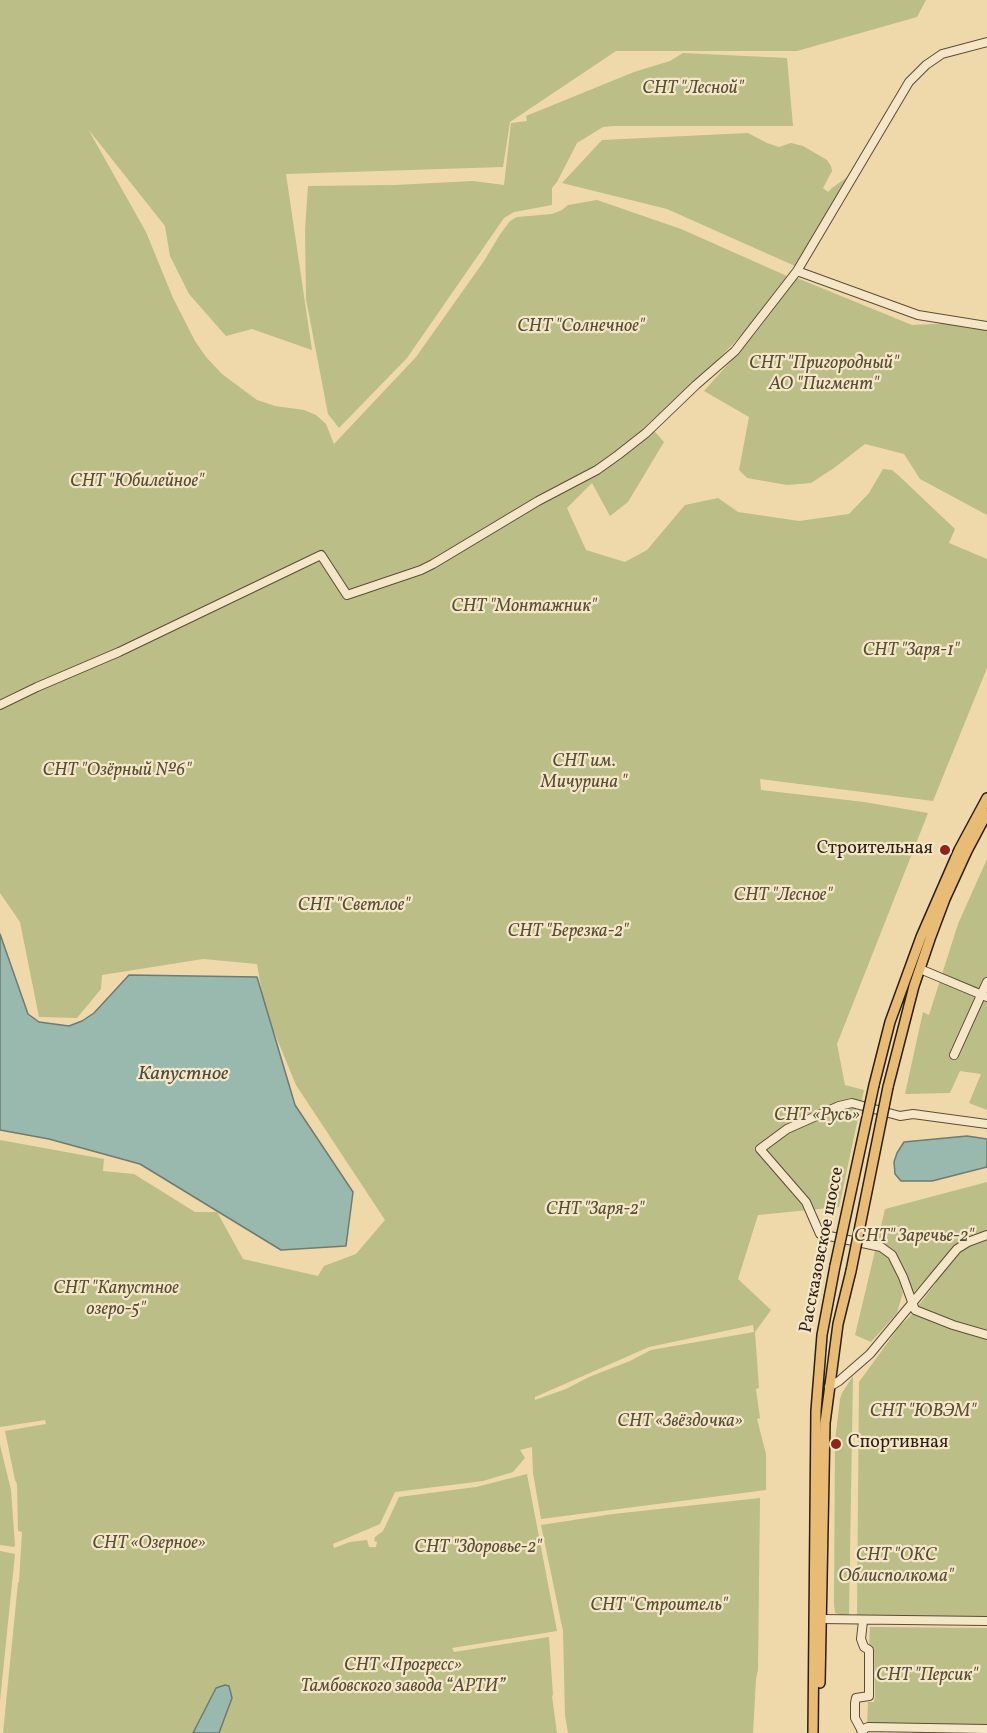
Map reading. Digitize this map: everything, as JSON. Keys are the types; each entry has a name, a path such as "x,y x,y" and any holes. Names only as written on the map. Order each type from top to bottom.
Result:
{"main road":[{"name":"Рассказовское шоссе","path":"813,1733 816,1411 822,1335 874,1085 890,1022 918,946 959,850 987,798"},
{"name":"Рассказовское шоссе","path":"819,1733 823,1457 829,1387 838,1324 888,1087 920,969 945,899 987,813"}],"street":[{"path":"0,705 119,652 321,555 347,595 421,570 538,501 597,470 646,433 696,384 735,351 797,271 909,82 926,65 942,54 987,42"},
{"path":"797,271 918,315 987,326"},
{"path":"920,969 984,995"},
{"path":"954,1055 984,995 987,982"},
{"path":"987,1124 913,1114 900,1116 852,1104 839,1106 787,1129 760,1149 806,1202 820,1234 881,1246 892,1255 915,1310 987,1335"},
{"path":"829,1387 870,1354 957,1249 987,1235"},
{"path":"821,1619 987,1621"},
{"path":"863,1621 862,1644 869,1650 869,1696 856,1698 855,1718 862,1732 868,1727 987,1729"}],"green space":[{"path":"0,0 926,0 917,17 797,51 616,51 510,122 503,167 286,174 312,350 252,329 226,336 189,294 170,256 165,226 88,129 146,232 173,298 206,357 222,374 257,400 275,406 304,410 316,415 326,424 334,444 416,357 510,221 517,217 552,214 568,205 597,200 681,229 787,276 745,331 693,386 648,424 664,442 628,502 610,516 592,483 567,508 586,550 625,562 647,550 685,505 718,498 738,512 799,521 849,514 869,493 883,469 892,470 898,475 955,529 949,543 987,559 987,668 933,801 760,779 761,790 864,802 928,813 837,1044 845,1085 864,1090 839,1207 758,1215 738,1279 771,1310 755,1332 759,1388 756,1389 760,1418 757,1419 766,1454 766,1490 541,1519 533,1473 532,1447 520,1450 525,1458 513,1472 483,1481 395,1492 380,1524 333,1544 334,1548 350,1542 367,1540 369,1547 376,1547 375,1537 383,1531 399,1497 476,1487 527,1474 557,1631 452,1648 454,1652 549,1637 552,1696 557,1733 3,1733 22,1532 18,1531 17,1484 5,1431 46,1424 45,1420 0,1427 0,1140 104,1159 103,1171 134,1174 195,1212 217,1212 243,1259 318,1276 324,1266 356,1254 385,1220 296,1085 265,1010 257,964 203,959 102,975 101,989 77,1018 39,1017 20,922 0,893","holes":["753,1325 754,1332 651,1350 566,1389 535,1400 535,1397 649,1347"]},
{"name":"СНТ \"Лесной\"","path":"683,53 787,58 793,126 613,126 603,127 577,143 552,188 552,205 514,212 504,218 407,358 339,428 328,414 306,299 305,230 308,186 473,181 504,185 511,123 527,121 526,116 634,72 670,61"},
{"path":"748,133 779,147 791,143 803,146 827,160 832,171 823,188 828,192 849,176 795,266 667,209 562,183 602,140"},
{"name":"СНТ \"Пригородный\" АО \"Пигмент\"","path":"797,278 912,325 955,323 987,328 987,515 920,479 904,454 865,444 811,483 787,485 747,478 739,470 749,417 704,391 754,335"},
{"path":"987,859 987,1110 969,1103 981,1074 960,1071 950,1093 905,1094 923,1012 929,1015 958,924"},
{"path":"987,1182 987,1331 958,1322 955,1329 987,1340 987,1617 857,1615 859,1382 899,1327 936,1283 936,1279 958,1253 967,1247 964,1240 952,1249 914,1292 901,1289 903,1292 897,1313 871,1342 855,1335 885,1209"},
{"path":"853,1376 849,1614 845,1616 835,1613 834,1604 835,1441 840,1399"},
{"path":"0,1445 11,1490 14,1547 0,1545"},
{"name":"СНТ \"Строитель\"","path":"760,1498 758,1670 753,1733 568,1733 565,1715 563,1631 541,1525 613,1514"},
{"path":"0,1551 15,1554 0,1701"},
{"name":"СНТ \"Персик\"","path":"870,1627 987,1628 987,1727 867,1726 868,1702 874,1702 875,1696 874,1648 869,1647"}],"water":[{"name":"Капустное","path":"0,934 28,1014 39,1022 69,1026 82,1021 94,1013 129,975 257,977 295,1105 353,1192 346,1246 281,1250 140,1164 49,1139 0,1130"},
{"path":"967,1136 987,1139 987,1167 932,1181 901,1181 895,1174 894,1162 904,1142"},
{"path":"229,1686 232,1698 219,1733 193,1733 216,1688"}],"place":[{"name":"Строительная","path":"945,850"},
{"name":"Спортивная","path":"836,1444"}],"park label":[{"name":"СНТ \"Солнечное\"","path":"581,328"},
{"name":"СНТ \"Юбилейное\"","path":"137,483"},
{"name":"СНТ \"Монтажник\"","path":"524,608"},
{"name":"СНТ \"Заря-1\"","path":"911,652"},
{"name":"СНТ \"Озёрный №6\"","path":"117,772"},
{"name":"СНТ им. Мичурина \"","path":"584,774"},
{"name":"СНТ \"Лесное\"","path":"783,897"},
{"name":"СНТ \"Светлое\"","path":"354,907"},
{"name":"СНТ \"Березка-2\"","path":"568,933"},
{"name":"СНТ «Русь»","path":"817,1117"},
{"name":"СНТ \"Заря-2\"","path":"595,1211"},
{"name":"СНТ\" Заречье-2\"","path":"914,1238"},
{"name":"СНТ \"Капустное озеро-5\"","path":"116,1300"},
{"name":"СНТ \"ЮВЭМ\"","path":"923,1413"},
{"name":"СНТ «Звёздочка»","path":"680,1423"},
{"name":"СНТ «Озерное»","path":"149,1545"},
{"name":"СНТ \"Здоровье-2\"","path":"478,1549"},
{"name":"СНТ \"ОКС Облисполкома\"","path":"896,1567"},
{"name":"СНТ «Прогресс» Тамбовского завода “АРТИ”","path":"403,1677"}]}
